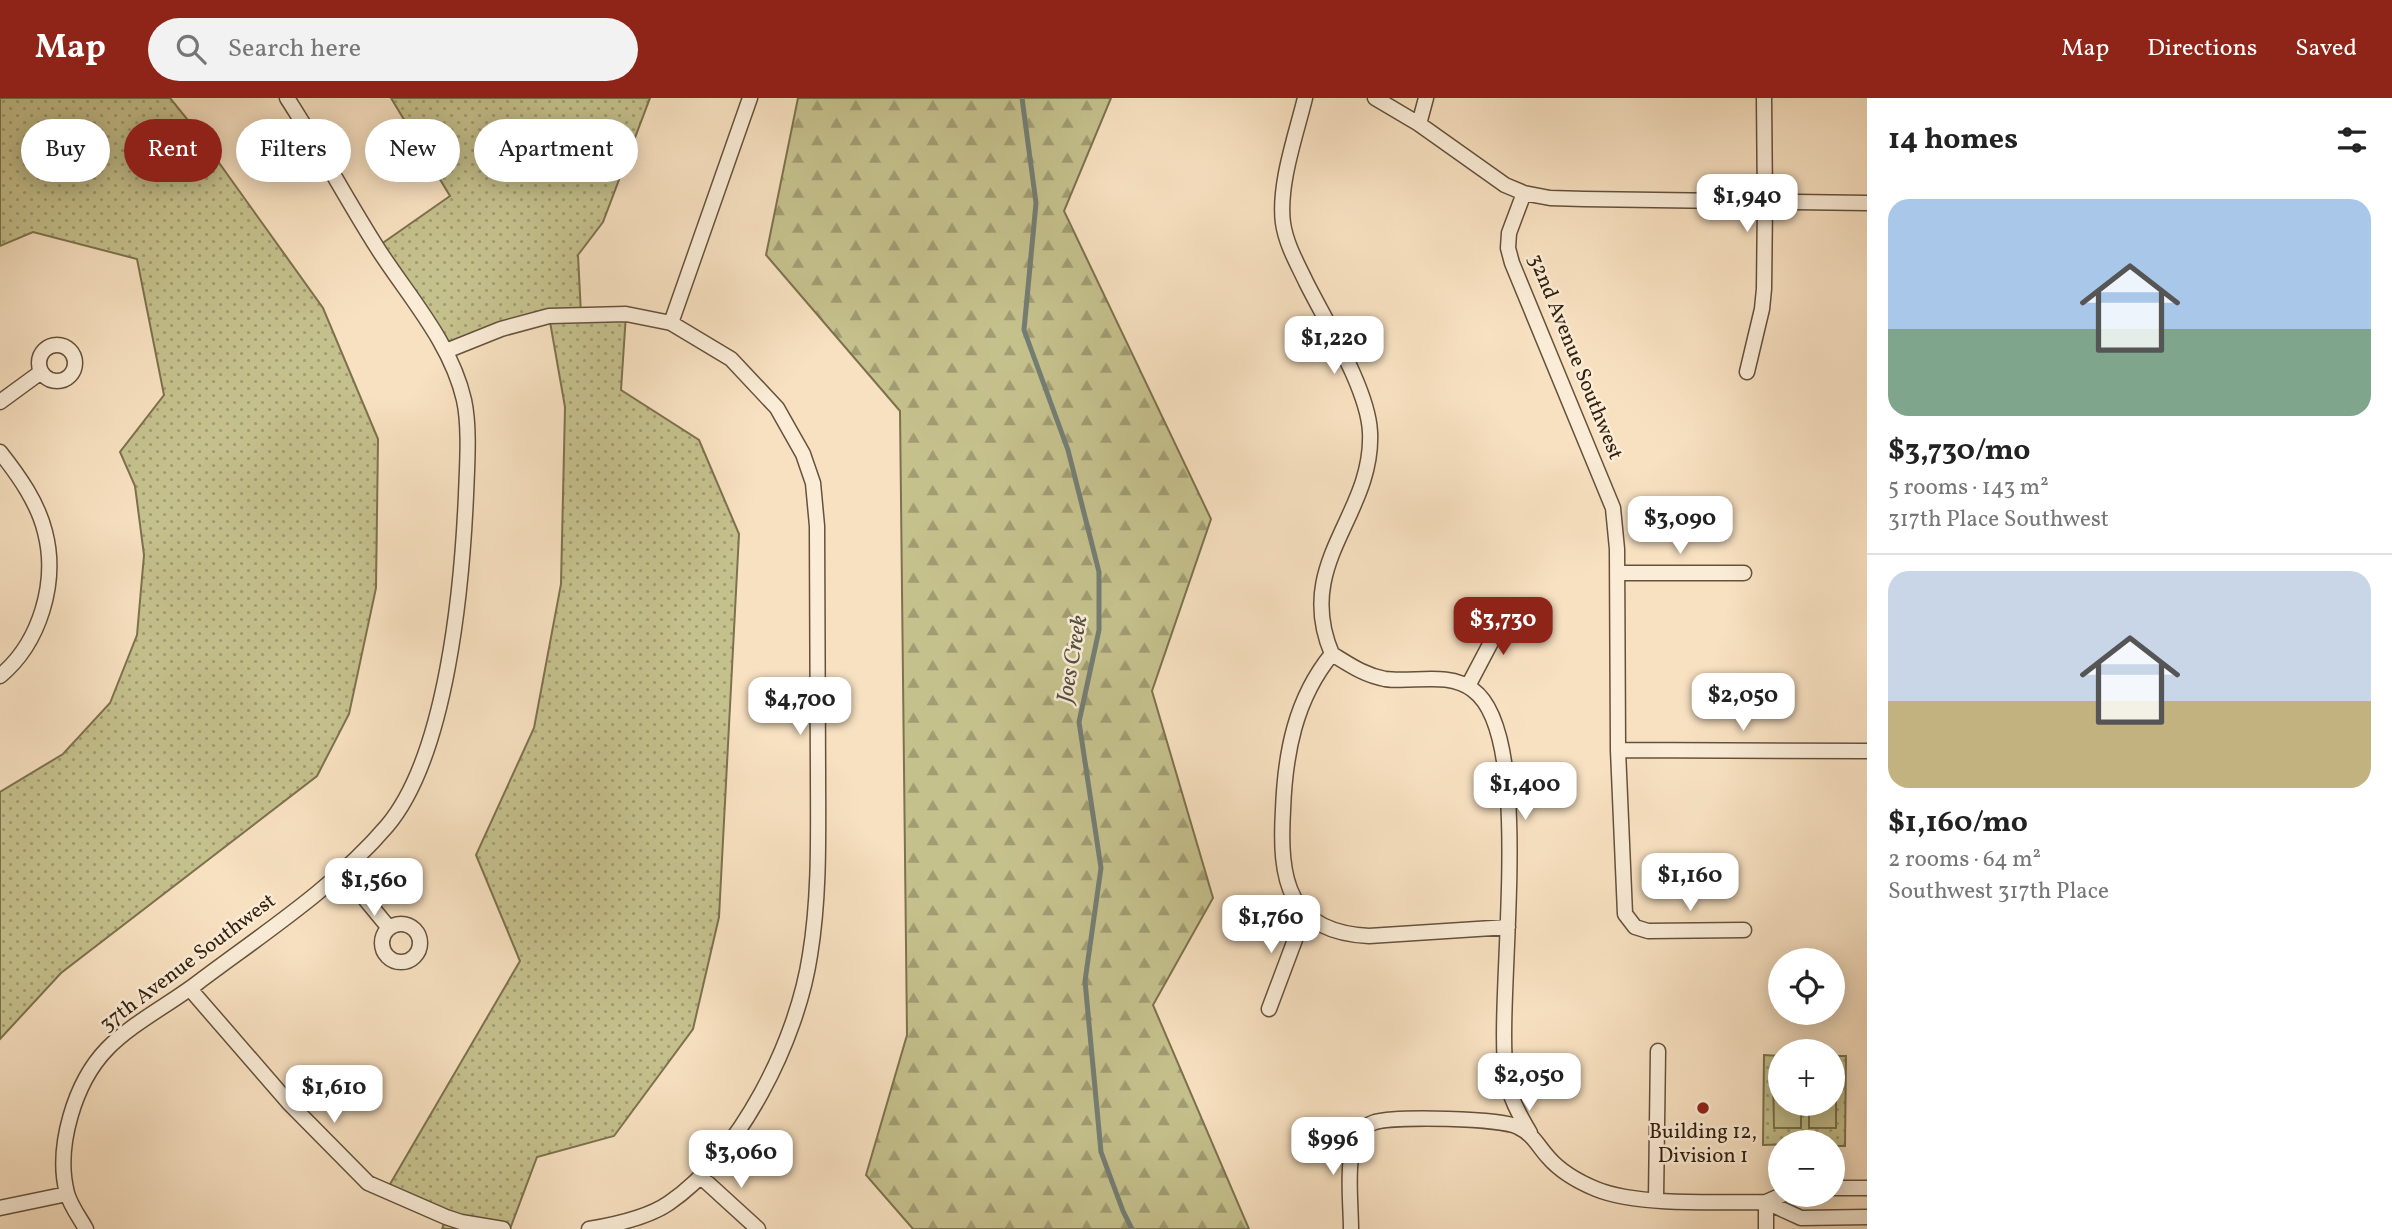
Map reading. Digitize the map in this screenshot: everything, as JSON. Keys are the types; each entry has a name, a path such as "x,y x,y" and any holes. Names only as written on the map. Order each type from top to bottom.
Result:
{"street":[{"name":"37th Avenue Southwest","path":"67,1194 64,1151 72,1110 86,1077 108,1048 343,872 388,825 405,802 420,768 437,715 456,611 462,559 467,461 464,401 446,351 377,247 287,98"},
{"path":"671,323 750,98"},
{"path":"1305,98 1286,183 1284,228 1295,259 1356,381 1367,411 1370,431 1364,479 1331,553 1322,589 1321,619 1332,654 1354,669 1382,678 1442,680 1468,686 1491,710 1498,727 1504,749 1508,789 1505,1066 1510,1097 1548,1158 1577,1180 1597,1189 1625,1197 1766,1202 1801,1218 1867,1217"},
{"path":"1375,98 1419,124 1505,185 1524,193 1561,198 1867,203"},
{"path":"1419,124 1426,98"},
{"path":"1747,372 1762,309 1764,98"},
{"name":"32nd Avenue Southwest","path":"1524,193 1509,233 1508,248 1566,395 1607,488 1616,527 1618,750 1625,914 1635,927 1648,931 1744,930"},
{"path":"446,351 501,329 549,316 626,314 671,323 731,359 777,408 803,454 813,483 817,526 818,896 810,958 795,1020 772,1071 741,1128 701,1177 667,1205 615,1225 589,1229"},
{"path":"0,402 41,372"},
{"path":"0,453 36,505 46,534 48,564 44,603 36,627 26,647 0,676"},
{"path":"1617,573 1744,573"},
{"path":"1468,686 1508,610"},
{"path":"1332,654 1314,679 1300,710 1285,771 1281,837 1284,871 1289,890 1305,912 1329,929 1355,935 1508,927"},
{"path":"1618,750 1867,751"},
{"path":"343,872 389,928"},
{"path":"1269,1009 1305,912"},
{"path":"190,989 288,1102 368,1183 453,1220 503,1229"},
{"path":"1656,1199 1658,1051"},
{"path":"1351,1229 1351,1163 1359,1134 1371,1124 1383,1121 1460,1120 1503,1123 1530,1133"},
{"path":"701,1177 758,1229"},
{"path":"1845,1188 1867,1188"},
{"path":"0,1208 67,1194 86,1229"},
{"path":"1766,1202 1766,1229"}],"green space":[{"path":"0,98 170,98 187,119 124,119 124,182 222,182 222,167 323,308 378,439 376,588 349,714 317,776 61,973 0,1039 0,792 63,754 110,703 137,635 144,555 135,486 120,452 164,395 137,259 33,232 0,246"},
{"path":"391,98 650,98 638,130 638,119 474,119 474,182 618,182 603,222 578,255 581,314 626,314 621,390 699,440 739,534 719,917 693,1029 614,1136 537,1157 510,1229 461,1222 459,1229 442,1229 446,1218 386,1191 520,961 476,855 534,728 561,584 565,407 549,316 446,351 377,247 450,196 442,182 460,182 460,119 404,119"},
{"path":"798,98 1111,98 1064,211 1211,519 1152,691 1213,898 1153,1005 1249,1229 913,1229 866,1175 907,1035 900,411 766,255"},
{"path":"1764,1055 1768,1055 1768,1116 1845,1116 1846,1056 1845,1146 1845,1130 1768,1130 1768,1145 1763,1145"},
{"path":"1774,1116 1801,1116 1801,1128 1774,1128"},
{"path":"1809,1116 1836,1116 1836,1128 1809,1128"}],"waterway":[{"name":"Joes Creek","path":"1022,98 1036,203 1024,330 1068,450 1099,572 1099,630 1079,722 1101,868 1085,981 1101,1152 1132,1229"}],"place":[{"name":"Building 12, Division 1","path":"1703,1108"}]}
